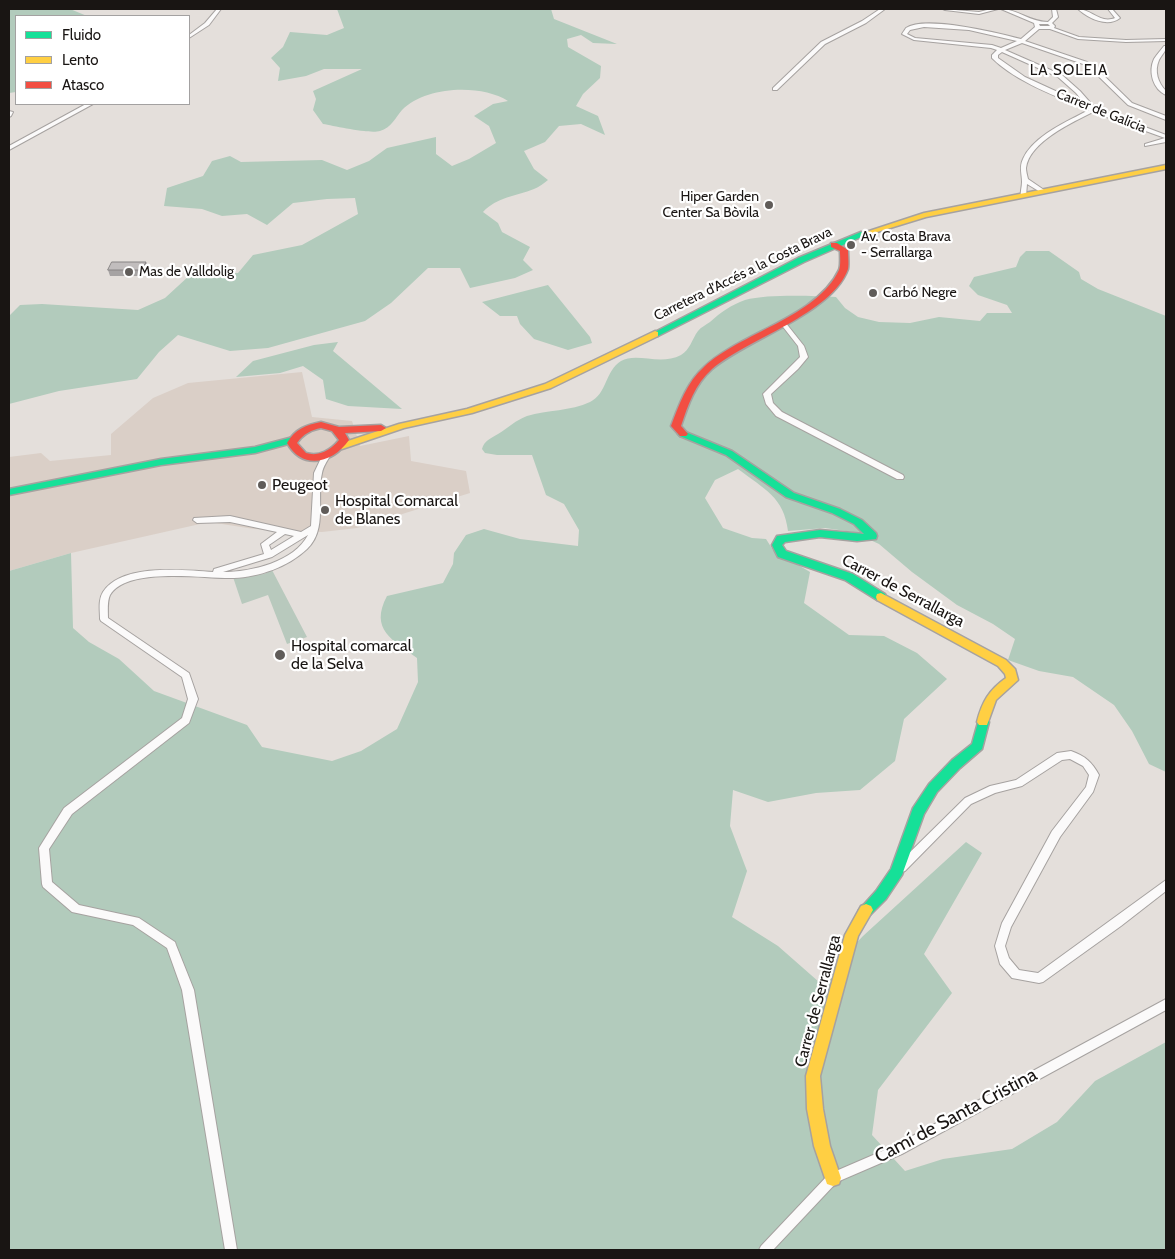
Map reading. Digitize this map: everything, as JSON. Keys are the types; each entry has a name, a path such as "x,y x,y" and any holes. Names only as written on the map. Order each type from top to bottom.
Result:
{"main road":[{"name":"Carretera d'Accés a la Costa Brava","path":"342,446 402,426 469,412 548,386 601,362 793,263 834,245 924,216 1166,168"},
{"name":"Carrer de Serrallarga","path":"833,1178 822,1146 815,1109 813,1076 852,935 864,912 881,895 897,871 918,812 933,788 956,764 978,746 988,702 994,693 1012,680 1011,672 1002,663 877,595 849,577 782,554 777,545 781,539 798,535 831,534 864,539 872,536 870,530 851,518 790,495 720,447 691,437 676,426 695,380 708,368 736,347 784,323 822,298 841,278 846,261 844,250 834,245"},
{"path":"255,450 295,452 308,457 326,456 336,452 342,446 344,438 339,430 328,426 315,426 302,430 293,440 292,446 295,452"},
{"name":"Carretera d'Accés a la Costa Brava","path":"339,430 402,426"},
{"path":"9,492 161,462 255,450 293,440"}],"street":[{"path":"190,36 207,24 219,9"},
{"path":"775,89 823,43 864,22 884,9"},
{"path":"945,9 979,13 996,9"},
{"path":"1003,9 1038,25 1050,25 1078,38 1126,42 1166,40"},
{"path":"1050,25 1056,17 1054,9"},
{"path":"1080,9 1095,18 1107,21 1116,20 1118,18 1110,9"},
{"path":"1001,50 1023,40 1038,25"},
{"path":"1022,196 1025,180 1023,167 1029,153 1051,133 1093,110 1078,92 1060,76 1001,50 914,39 904,34 908,29 928,26 997,33 1023,40 1085,63 1093,68 1130,104 1166,118"},
{"path":"1166,47 1155,63 1156,81 1166,93"},
{"name":"Carrer de Galícia","path":"1001,50 995,55 995,58 1021,77 1093,110 1166,138"},
{"path":"9,141 12,147 88,105"},
{"path":"1147,145 1166,138"},
{"path":"1025,180 1044,192"},
{"path":"784,323 801,346 804,357 799,365 775,383 767,394 770,404 779,414 900,476"},
{"path":"231,1250 188,990 171,945 135,921 76,909 47,884 44,848 68,811 186,720 193,699 186,675 104,619 104,603 107,593 116,584 130,577 156,574 205,573 235,575 262,570 287,559 304,546 314,535 318,473 326,456"},
{"path":"308,457 318,473"},
{"path":"197,520 230,519 300,535"},
{"path":"205,573 234,567 269,554 314,528"},
{"path":"269,554 265,544 283,532"},
{"path":"300,535 304,546"},
{"path":"897,871 968,801 993,790 1019,783 1060,756 1071,755 1086,763 1094,775 1090,789 1056,834 1006,926 1000,946 1004,961 1016,974 1038,978 1117,923 1166,885"},
{"name":"Camí de Santa Cristina","path":"765,1250 833,1178 898,1150 1166,1004"}],"shaded area":[{"path":"302,372 312,417 352,421 360,446 409,436 411,461 466,471 470,493 357,528 322,532 254,529 209,522 71,553 9,571 9,457 41,453 50,461 111,455 111,434 153,398 188,383"}],"green space":[{"path":"9,9 70,9 85,15 15,15 15,92 9,93"},
{"path":"337,9 551,9 554,19 617,44 593,43 581,35 567,39 568,47 601,66 600,78 583,94 576,106 598,116 605,135 581,124 559,126 545,142 524,151 534,169 548,180 534,189 494,203 483,212 498,223 502,232 530,247 523,260 533,270 515,278 470,288 460,268 428,268 391,303 365,321 268,348 230,351 178,335 159,352 137,379 59,391 9,404 9,316 20,305 42,304 138,310 165,298 190,275 238,273 253,255 302,245 358,214 355,198 293,203 267,225 247,214 222,216 202,209 164,206 167,188 203,176 212,161 230,156 241,162 322,160 347,170 369,161 387,148 436,137 436,154 452,166 469,159 496,143 489,126 474,116 493,104 508,101 483,92 469,90 439,92 425,96 412,102 402,110 390,125 380,131 360,131 323,124 313,110 316,99 313,91 362,69 324,69 306,76 278,81 280,68 271,58 283,47 290,32 327,35 344,28"},
{"path":"1026,251 1049,251 1079,272 1081,279 1098,289 1166,316 1166,772 1149,764 1132,731 1114,705 1073,677 1039,671 1008,660 1015,639 993,624 957,605 912,572 879,544 853,532 825,528 788,531 786,519 777,502 764,488 738,469 715,480 705,498 723,528 752,538 766,539 773,550 810,572 804,603 849,635 884,636 917,653 947,679 904,719 895,761 860,790 816,793 768,802 733,790 730,826 747,871 732,917 778,946 819,982 863,936 966,842 982,853 924,954 952,993 878,1090 872,1135 905,1171 943,1159 1012,1149 1057,1122 1095,1081 1166,1042 1166,1250 9,1250 9,571 71,553 73,628 89,642 119,659 154,691 247,725 262,747 332,761 361,751 397,729 418,682 417,658 392,639 382,626 382,608 387,596 443,583 453,564 454,553 466,535 484,529 520,539 578,546 579,530 564,504 546,495 532,455 485,453 482,449 488,440 527,416 575,407 590,402 600,394 612,370 621,361 634,358 665,359 681,355 687,350 701,328 726,309 745,300 778,296 836,297 845,308 858,317 879,322 910,323 939,317 980,321 987,313 1012,313 1007,305 978,295 969,286 974,277 1016,267 1020,257"},
{"path":"548,285 590,337 592,343 568,350 534,339 520,324 517,316 500,316 482,302"},
{"path":"338,342 333,351 402,409 348,406 326,399 323,380 303,366 280,373 236,377 253,361 314,345"},
{"path":"272,570 307,637 287,644 268,595 242,604 233,577 264,574"}],"building":[{"path":"112,262 146,262 142,270 108,270"}],"traffic: fast":[{"path":"655,334 801,260 864,234"},
{"path":"683,434 729,453 790,495 836,511 858,522 872,536 857,537 827,533 807,534 781,539 777,545 782,554 849,577 881,597"},
{"path":"9,492 161,462 255,450 293,440"},
{"path":"866,910 881,895 897,871 918,812 933,788 956,764 978,746 983,722"}],"traffic: slow":[{"path":"864,234 924,215 1166,167"},
{"path":"342,446 402,426 469,411 548,386 655,334"},
{"path":"881,597 1002,663 1011,672 1012,680 999,689 989,701 983,722"},
{"path":"833,1178 822,1146 815,1109 813,1076 852,935 866,910"}],"traffic: jam":[{"path":"683,434 676,426 682,409 697,380 709,367 816,302 834,285 844,268 844,250 834,245"},
{"path":"321,425 329,426 341,433 344,440 339,447 325,456 317,458 310,458 296,451 292,443 297,435 304,430 321,425"},
{"path":"339,430 381,428"}],"place":[{"name":"Hiper Garden Center Sa Bòvila","path":"769,205"},
{"name":"Av. Costa Brava - Serrallarga","path":"851,245"},
{"name":"Mas de Valldolig","path":"129,272"},
{"name":"Carbó Negre","path":"873,293"},
{"name":"Peugeot","path":"262,485"},
{"name":"Hospital Comarcal de Blanes","path":"325,510"},
{"name":"Hospital comarcal de la Selva","path":"280,655"}],"district":[{"name":"LA SOLEIA","path":"1069,71"}]}
